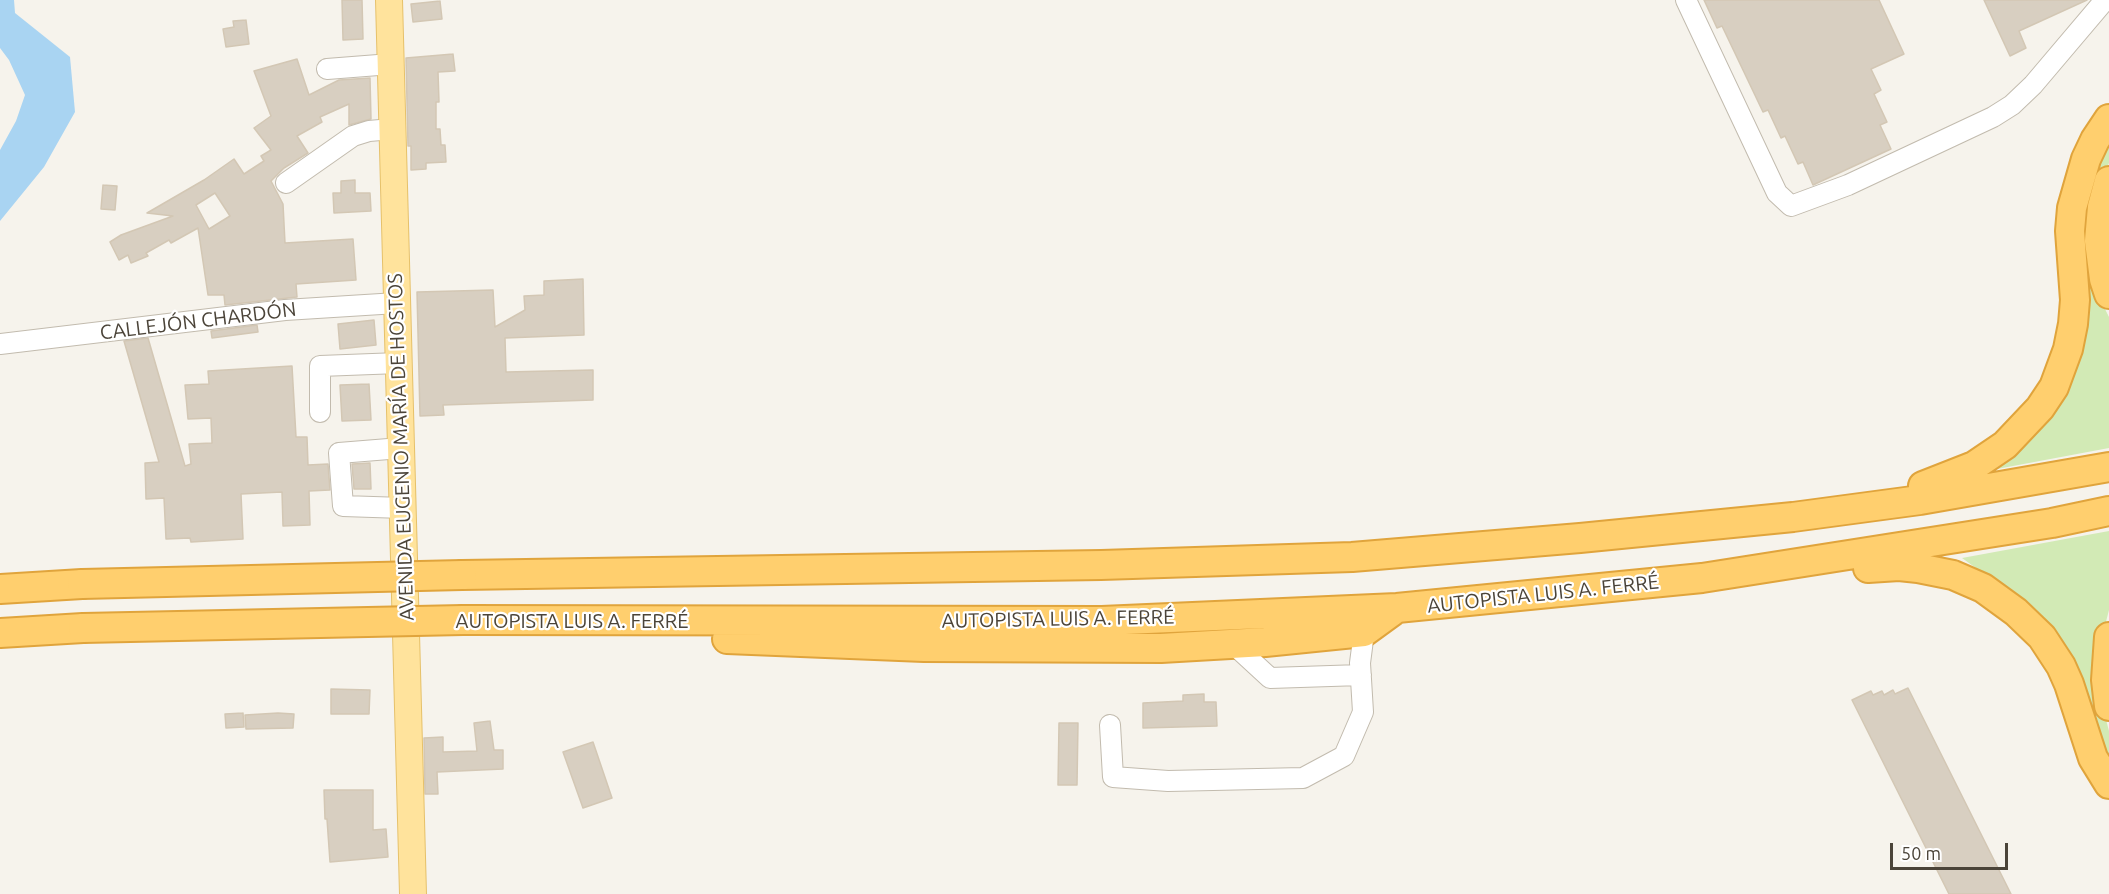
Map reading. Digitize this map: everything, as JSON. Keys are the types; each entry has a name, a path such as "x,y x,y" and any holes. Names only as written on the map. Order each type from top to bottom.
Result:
{"highway":[{"path":"1793,517 1841,499 1915,488 1974,466 2005,445 2040,408 2054,387 2062,367 2073,324 2075,285 2070,231 2072,208 2090,149 2109,119"},
{"path":"2109,181 2102,207 2099,241 2104,279 2109,294"},
{"path":"0,589 82,584 462,575 1101,565 1352,557 1793,517 1920,500 2109,467"},
{"name":"AUTOPISTA LUIS A. FERRÉ","path":"0,633 83,628 463,620 1102,621 1397,608 1702,578 2109,512"},
{"path":"1702,578 1766,580 1899,566 1938,572 1968,581 2001,600 2042,637 2069,684 2094,758 2109,784"},
{"path":"678,621 719,639 924,647 1161,648 1264,642 1364,632 1397,608"},
{"path":"2109,637 2106,680 2109,706"}],"main road":[{"name":"AVENIDA EUGENIO MARÍA DE HOSTOS","path":"389,0 413,894"}],"street":[{"path":"1686,0 1777,193 1791,206 1848,185 1993,117 2012,105 2033,85 2105,0"},
{"path":"327,69 391,64"},
{"path":"286,183 354,136 369,131 392,129"},
{"name":"CALLEJÓN CHARDÓN","path":"0,344 276,311 397,303"},
{"path":"320,412 320,366 399,363"},
{"path":"401,448 339,453 343,506 403,508"},
{"path":"1110,725 1113,777 1168,781 1303,778 1344,756 1363,712 1361,675 1364,632"},
{"path":"1232,643 1270,678 1361,675"}],"green space":[{"path":"2109,136 2109,163 2104,175 2102,303 2109,317 2109,448 1981,472 2024,441 2083,273 2084,203"},
{"path":"2109,531 2109,610 2099,649 2104,712 2109,731 2109,761 2019,599 1962,558"}],"water":[{"path":"0,0 14,0 15,13 70,57 75,112 44,167 0,221 0,150 16,121 25,95 9,60 0,48"}],"building":[{"path":"342,0 362,0 363,39 343,40"},
{"path":"1704,0 1879,0 1904,54 1871,69 1881,90 1874,94 1887,122 1880,125 1891,149 1813,185 1803,162 1798,164 1785,136 1781,138 1768,110 1763,112 1722,26 1717,28"},
{"path":"1984,0 2087,0 2019,31 2026,48 2010,56"},
{"path":"440,1 442,19 413,22 411,4"},
{"path":"246,20 249,44 226,47 223,29 234,27 233,21"},
{"path":"453,54 455,71 438,72 439,102 436,102 436,129 440,129 441,145 445,145 446,162 426,163 426,169 411,170 411,146 408,146 406,58"},
{"path":"297,59 309,95 339,80 370,78 371,119 349,125 349,104 320,117 322,122 297,136 308,153 284,168 271,181 283,204 285,243 353,239 356,280 296,284 297,297 225,305 224,295 208,295 198,228 171,243 169,240 146,253 148,256 131,263 128,255 119,260 110,242 121,235 173,216 147,213 204,180 234,159 244,174 264,161 261,156 271,150 254,128 271,116 254,71","holes":["215,193 230,216 209,229 196,205"]},
{"path":"355,180 355,193 370,193 371,211 334,213 333,193 341,193 341,181"},
{"path":"103,185 117,186 115,210 101,209"},
{"path":"583,279 584,335 505,338 506,372 593,370 593,400 443,405 444,415 420,416 417,292 493,290 495,327 525,310 524,296 544,295 544,281"},
{"path":"374,320 376,345 340,349 338,324"},
{"path":"257,325 258,332 212,338 211,331"},
{"path":"148,338 185,466 191,464 189,444 212,443 211,418 188,419 185,385 209,384 208,371 292,366 296,437 307,437 308,465 328,464 330,490 309,491 310,525 283,526 282,492 241,494 243,539 191,542 190,538 166,539 164,498 146,499 145,463 159,462 124,341"},
{"path":"369,384 371,420 342,421 340,385"},
{"path":"370,463 371,489 354,489 352,464"},
{"path":"1908,688 2011,894 1949,894 1852,700 1871,691 1873,695 1882,691 1884,695 1893,690 1895,694"},
{"path":"331,689 370,690 369,714 331,714"},
{"path":"1204,694 1204,702 1216,702 1217,726 1143,728 1143,703 1183,701 1183,695"},
{"path":"243,713 244,727 226,728 225,714"},
{"path":"294,714 293,728 246,729 245,715"},
{"path":"490,721 494,750 503,750 503,769 437,772 438,794 425,794 424,738 443,737 443,752 477,751 474,723"},
{"path":"1059,723 1078,723 1077,785 1058,785"},
{"path":"593,742 612,798 583,808 563,752"},
{"path":"324,790 373,790 373,830 386,829 388,857 330,862"}]}
